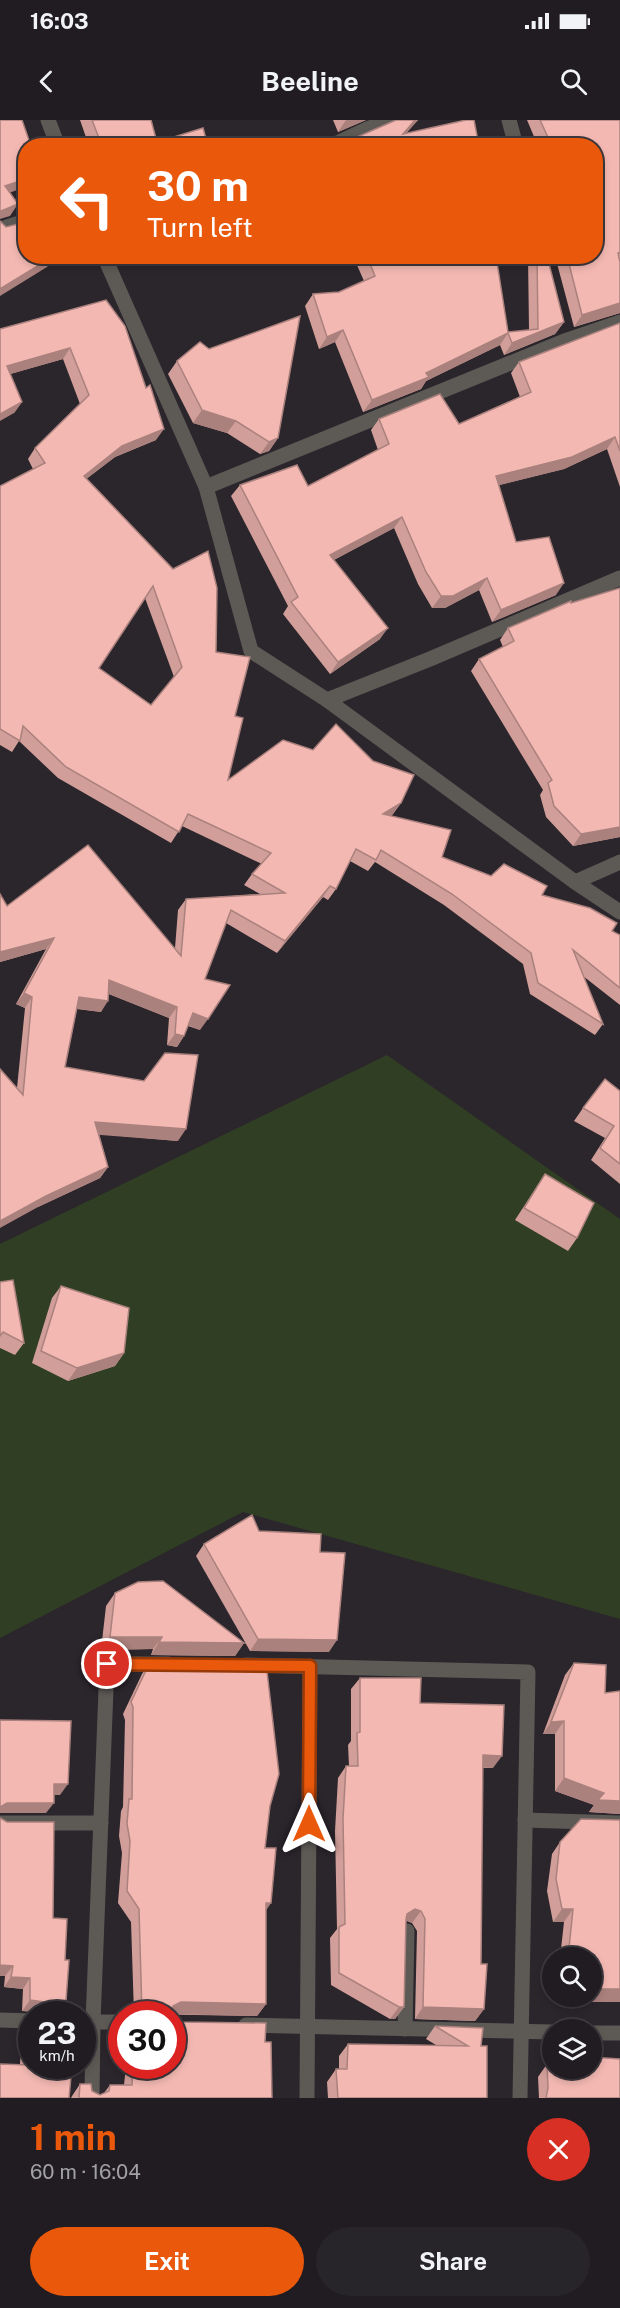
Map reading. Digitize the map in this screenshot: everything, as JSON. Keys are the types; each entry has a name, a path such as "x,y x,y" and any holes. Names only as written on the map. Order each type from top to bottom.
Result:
{"street":[{"path":"48,120 55,138"},
{"path":"350,138 392,120"},
{"path":"509,120 514,138"},
{"path":"0,229 18,223"},
{"path":"108,264 206,487 251,651 327,700 575,882 620,912"},
{"path":"206,487 566,335 620,322"},
{"path":"327,700 430,660 620,578"},
{"path":"575,882 620,862"},
{"path":"89,2001 101,1823 107,1664 179,1665"},
{"path":"227,1665 528,1672 520,2098"},
{"path":"307,2098 310,1666"},
{"path":"525,1821 620,1823"},
{"path":"0,1823 101,1823"},
{"path":"405,2029 407,1931"},
{"path":"0,2020 18,2020"},
{"path":"229,2025 542,2032"},
{"path":"602,2032 620,2033"},
{"path":"91,2079 92,2098"}],"green space":[{"path":"387,1055 620,1219 620,1619 243,1512 0,1638 0,1244"}],"building":[{"path":"0,120 22,120 28,138 18,138 18,182 5,186 18,204 1,211 0,215"},
{"path":"92,120 151,120 156,138 99,138"},
{"path":"396,120 415,120 403,134 474,120 477,138 355,138"},
{"path":"540,120 620,120 620,253 618,253 620,303 582,315 569,264 603,264 603,138 548,138"},
{"path":"203,128 206,138 171,138"},
{"path":"0,221 6,227 18,224 18,264 41,264 0,289"},
{"path":"370,264 497,264 508,332 538,329 537,264 549,264 564,322 512,343 508,333 426,373 429,377 372,400 343,330 327,337 313,294 339,292 375,276"},
{"path":"106,300 125,326 146,388 150,385 164,429 122,446 84,476 173,569 208,551 217,588 216,652 250,657 235,716 243,718 228,780 283,740 313,750 336,724 373,761 414,775 401,803 383,814 451,830 442,857 491,876 504,864 547,886 542,895 590,908 617,923 612,931 620,935 620,988 573,950 603,1024 538,983 531,953 452,894 381,850 376,860 356,849 336,889 330,886 285,941 231,910 205,979 230,985 208,1019 193,1013 184,1036 175,1034 177,1007 109,980 108,1001 79,997 65,1067 144,1081 165,1053 198,1055 186,1129 95,1122 108,1167 0,1221 0,1069 23,1095 32,997 24,993 54,938 0,952 0,894 7,906 88,845 181,956 186,899 285,893 252,874 271,853 188,814 179,832 66,767 23,726 20,741 0,729 0,486 45,463 35,448 89,395 70,348 7,366 22,402 0,414 0,329","holes":["153,586 182,667 151,705 99,668"]},
{"path":"300,316 278,438 269,442 236,421 202,410 177,361 200,342 209,349"},
{"path":"620,323 620,451 615,437 572,457 496,476 516,542 549,537 564,583 501,610 487,578 453,596 441,596 426,572 402,517 330,555 388,628 338,662 291,602 298,597 240,485 297,465 308,486 389,444 379,419 440,394 459,424 531,392 519,362"},
{"path":"620,588 620,827 581,834 554,806 548,783 552,780 479,659 514,641 508,628 571,601 571,603"},
{"path":"605,1079 620,1091 620,1164 600,1148 614,1126 583,1108"},
{"path":"545,1174 594,1203 577,1238 524,1208"},
{"path":"13,1280 24,1343 3,1332 0,1336 0,1282"},
{"path":"61,1286 129,1308 124,1353 77,1368 41,1351"},
{"path":"252,1515 259,1531 321,1534 320,1552 345,1553 337,1640 258,1639 204,1544"},
{"path":"163,1581 244,1643 159,1642 162,1637 110,1637 115,1593 138,1582"},
{"path":"150,1662 266,1663 279,1774 270,1806 265,1848 276,1848 271,1903 266,1903 266,2004 142,2001 139,1909 127,1891 130,1841 127,1824 129,1799 132,1799 133,1707 131,1702"},
{"path":"574,1663 606,1665 605,1693 620,1691 620,1801 598,1800 604,1793 564,1778 564,1721 551,1722"},
{"path":"360,1678 421,1678 420,1703 504,1705 502,1756 483,1755 481,1964 487,1964 484,2009 423,2007 425,1919 421,1911 415,1909 407,1914 406,1919 404,2007 399,2007 339,1973 339,1927 345,1924 343,1819 346,1766 358,1766"},
{"path":"0,1720 71,1721 68,1784 54,1784 54,1803 7,1803 0,1807"},
{"path":"0,1818 7,1822 54,1822 53,1918 67,1919 65,1960 69,1960 66,2001 30,2000 30,1978 11,1977 13,1966 0,1965"},
{"path":"581,1819 620,1820 620,1989 602,1989 602,1947 569,1947 573,1909 562,1909 556,1879 560,1842"},
{"path":"186,2022 266,2023 265,2042 271,2042 272,2098 79,2098 80,2084 91,2084 92,2091 100,2095 109,2091 110,2085 132,2085 132,2079 186,2079"},
{"path":"435,2026 483,2028 481,2046 487,2046 487,2098 338,2098 336,2069 347,2069 348,2044 468,2046"},
{"path":"602,2058 620,2059 620,2098 546,2098 548,2079 602,2079"},
{"path":"0,2064 18,2065 18,2079 71,2079 69,2098 0,2098"}],"route":[{"path":"107,1664 310,1666 309,1824"}]}
